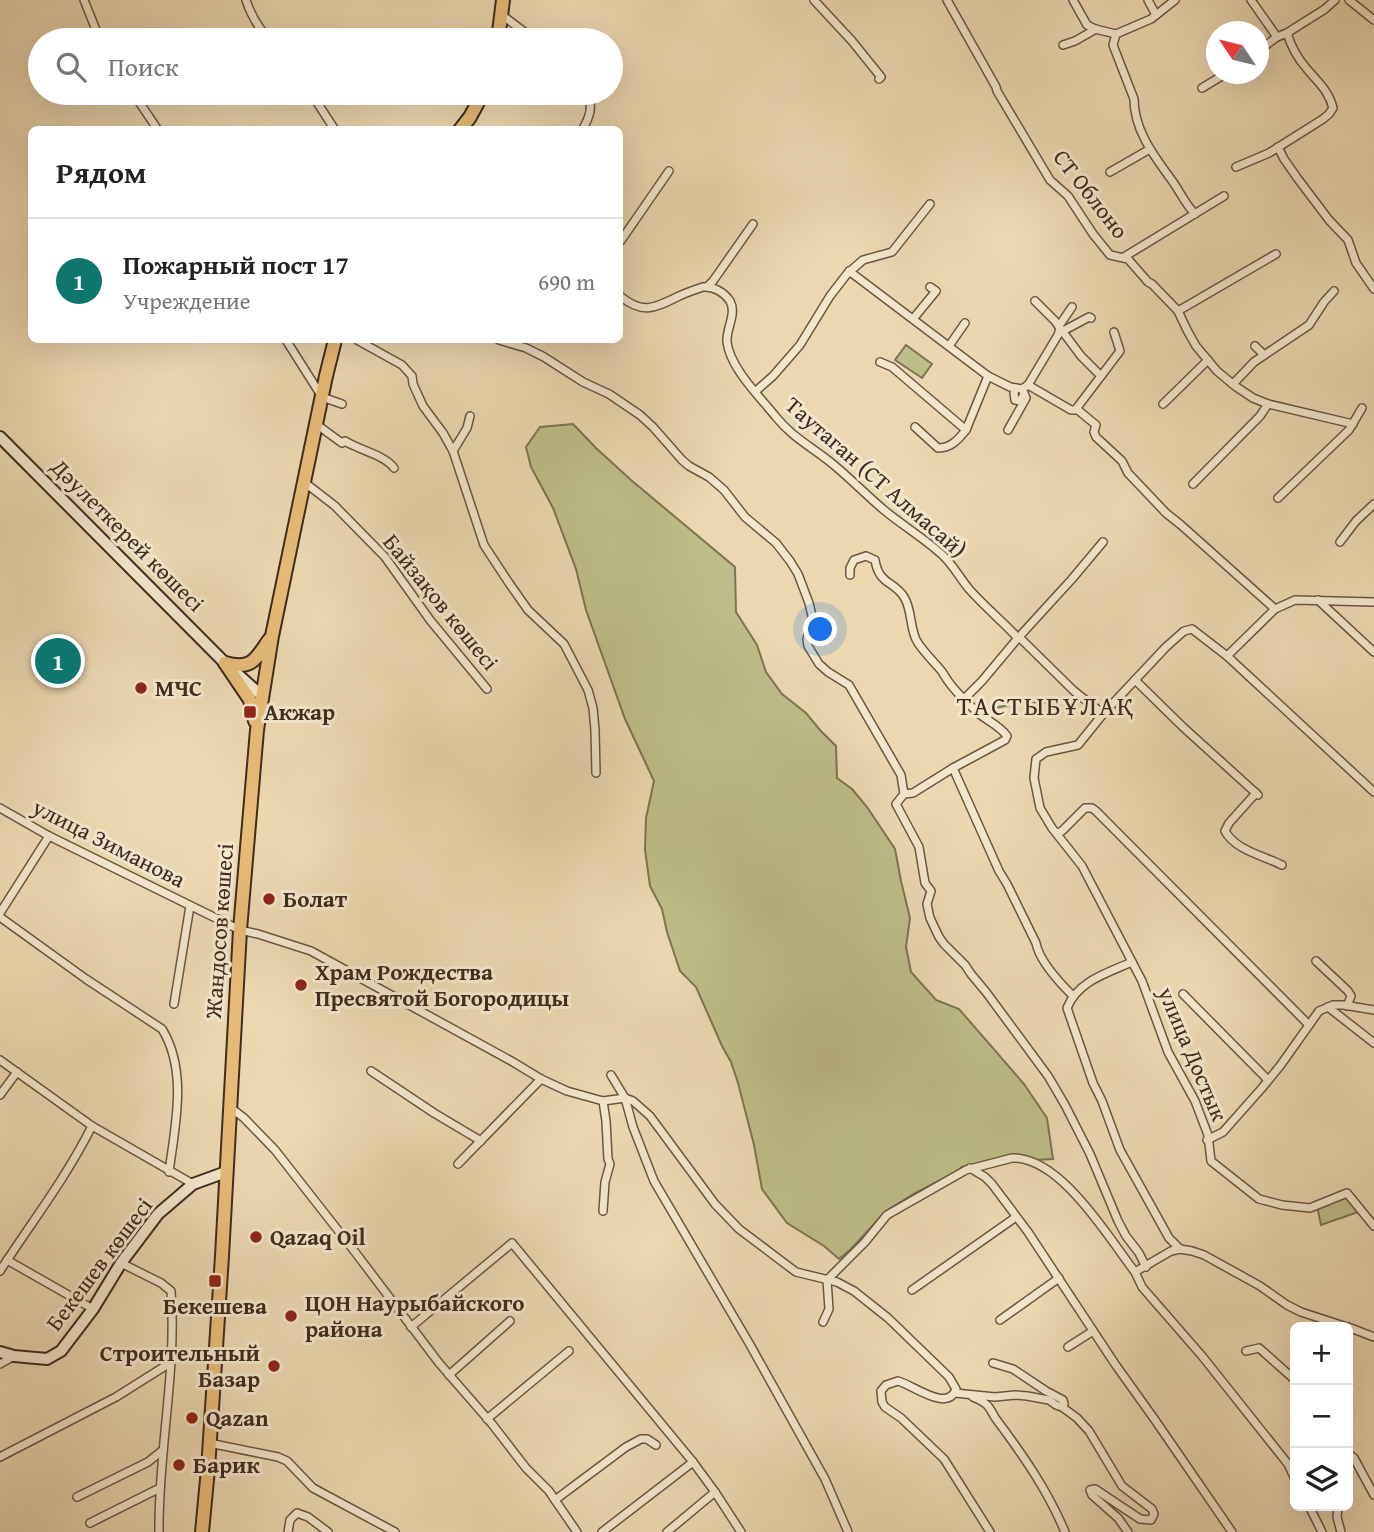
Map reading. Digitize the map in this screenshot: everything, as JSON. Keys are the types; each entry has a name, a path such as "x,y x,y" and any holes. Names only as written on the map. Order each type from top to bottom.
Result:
{"main road":[{"path":"500,28 503,0"},
{"path":"463,126 476,105"},
{"name":"Жандосов көшесі","path":"202,1532 240,930 257,730 272,635 334,343"},
{"name":"Дәулеткерей көшесі","path":"0,437 225,663 262,696"},
{"path":"225,663 239,667 248,665 254,661 272,635"},
{"path":"225,663 250,699 257,730"},
{"name":"Бекешев көшесі","path":"0,1352 47,1359 61,1351 158,1214 193,1184 226,1172"}],"street":[{"path":"84,0 95,28"},
{"path":"246,0 250,14 260,28"},
{"path":"814,0 872,64 881,77 879,79"},
{"name":"СТ Облоно","path":"947,0 997,92 1050,180 1068,196 1111,255 1128,259 1178,311 1196,346 1217,371 1253,397 1268,404 1353,424"},
{"path":"1073,0 1087,25 1116,34 1151,19 1175,0"},
{"path":"1148,0 1156,15"},
{"path":"1251,0 1277,37"},
{"path":"1269,43 1335,0"},
{"path":"1349,0 1374,20"},
{"path":"502,14 520,28"},
{"path":"1063,46 1096,29"},
{"path":"1236,167 1278,147 1323,119 1332,108 1322,85 1297,55 1287,33"},
{"path":"1116,34 1113,45 1133,99 1141,132 1195,214"},
{"path":"1202,88 1209,84"},
{"path":"142,105 155,126"},
{"path":"319,105 332,126"},
{"path":"584,126 591,105"},
{"path":"1278,147 1298,179 1348,240 1356,263 1374,289"},
{"path":"1110,172 1150,149"},
{"path":"623,238 669,171"},
{"path":"1124,257 1224,196"},
{"path":"756,391 800,345 849,271 863,260 892,252 930,204"},
{"path":"623,298 638,308 650,308 708,286 753,224"},
{"path":"1178,311 1276,254"},
{"path":"849,271 988,376 1010,387 1022,388 1072,410 1076,409 1096,425 1096,437 1122,461 1128,473 1154,501 1276,609"},
{"name":"Таутаган (СТ Алмасай)","path":"708,286 721,291 730,300 733,315 727,334 729,351 741,373 789,432 827,459 884,510 943,554 967,586 1018,638 1074,691 1103,714"},
{"path":"913,319 937,288"},
{"path":"1233,384 1254,362 1309,325 1334,291"},
{"path":"1035,301 1101,376"},
{"path":"1016,414 1014,393 1022,388 1058,335 1072,307"},
{"path":"1061,328 1091,318"},
{"path":"949,346 965,323"},
{"path":"1076,409 1120,351 1114,332"},
{"path":"288,343 321,397 342,404"},
{"path":"362,343 408,370 423,406 453,451 484,545 528,610 564,644 593,708 596,773"},
{"path":"509,343 544,357 640,415 682,460 709,477 745,517 776,543 798,574 808,603 813,620 807,639 808,646 819,664 849,685 901,775 904,794"},
{"path":"1255,345 1264,355"},
{"path":"1163,404 1208,360"},
{"path":"880,362 892,367 966,430"},
{"path":"915,427 938,448 952,445 966,430 988,376"},
{"path":"1007,430 1026,398 1022,388"},
{"path":"1193,484 1260,416 1268,404"},
{"path":"1278,498 1349,429 1362,408"},
{"path":"453,451 467,428 470,416"},
{"path":"316,424 342,443 388,461 394,468"},
{"name":"Байзақов көшесі","path":"304,481 335,506 385,557 430,620 487,689"},
{"path":"1340,542 1356,521 1374,505"},
{"path":"964,699 1103,542"},
{"path":"850,575 851,565 857,558 866,556 875,560 882,579 903,595 919,645 964,699 1007,736 1005,740 912,793 904,794 896,804 919,847 925,883 931,891 928,904 930,918 939,937 986,992 1052,1083 1090,1154 1118,1222 1146,1267"},
{"path":"1227,656 1276,609 1295,600 1374,602"},
{"path":"1318,600 1374,652"},
{"path":"1103,714 1175,638 1192,629 1227,656 1374,792"},
{"path":"1135,680 1257,794 1229,823 1225,831 1230,840 1282,865"},
{"name":"улица Достык","path":"1103,714 1078,745 1046,752 1036,759 1034,778 1038,802 1047,819 1082,866 1142,981 1168,1052 1195,1101 1208,1135 1211,1161 1259,1199 1282,1205 1310,1208 1347,1193 1374,1226"},
{"path":"953,768 1037,950 1053,975 1072,995"},
{"name":"улица Зиманова","path":"0,808 49,836 240,930 312,951 541,1079 567,1091 603,1101"},
{"path":"1058,833 1085,808 1096,811 1309,1025"},
{"path":"49,836 0,915 86,979 162,1029 167,1036 178,1088 169,1172"},
{"path":"174,1004 190,906"},
{"path":"1316,961 1348,991 1351,996 1347,1006"},
{"path":"1132,962 1084,984 1072,995 1067,1008 1120,1150 1176,1250"},
{"path":"1183,995 1268,1080"},
{"path":"1208,1140 1223,1132 1268,1080 1320,1011 1333,1005 1374,1010"},
{"path":"1328,1007 1374,1043"},
{"path":"0,1060 92,1126 193,1184"},
{"path":"0,1096 17,1072"},
{"path":"371,1072 481,1141"},
{"path":"611,1074 625,1098 654,1181 825,1479 848,1532"},
{"path":"458,1164 541,1079"},
{"path":"603,1211 605,1182 610,1164 603,1101 625,1098 633,1101 650,1116 715,1204 739,1228 796,1272 842,1284 854,1291 888,1318 941,1368 959,1394"},
{"path":"230,1108 244,1118 275,1150 411,1328 555,1500 577,1532"},
{"path":"0,1271 79,1153 92,1126"},
{"path":"823,1322 829,1308 827,1280 865,1242 887,1215 970,1168 1012,1158 1033,1161 1056,1176 1077,1196 1135,1272 1142,1287 1202,1356 1290,1468"},
{"path":"970,1168 992,1184 1016,1217 1232,1532"},
{"path":"912,1290 1016,1217"},
{"path":"411,1328 512,1244 693,1462 741,1532"},
{"path":"1135,1272 1176,1250 1192,1251 1260,1286 1287,1305 1332,1322"},
{"path":"7,1260 93,1309"},
{"path":"121,1264 160,1283 170,1291 170,1363 159,1532"},
{"path":"1000,1320 1059,1278"},
{"path":"449,1375 510,1321"},
{"path":"1353,1329 1374,1337"},
{"path":"1068,1347 1093,1331"},
{"path":"1246,1351 1259,1348 1290,1376"},
{"path":"487,1419 569,1351"},
{"path":"0,1364 14,1356"},
{"path":"0,1457 116,1397 170,1363"},
{"path":"993,1363 1013,1369 1063,1400 1062,1407"},
{"path":"990,1532 944,1459 882,1402 881,1391 886,1385 898,1381 945,1399 959,1394 990,1397 1015,1395 1049,1400 1062,1407 1089,1431 1122,1486 1153,1510 1151,1520 1140,1519 1091,1489 1092,1495 1118,1518 1128,1532"},
{"path":"959,1394 980,1399 988,1406"},
{"path":"990,1397 987,1400 993,1416 1035,1472 1054,1505 1065,1532"},
{"path":"555,1500 626,1447 641,1439 647,1439 656,1445"},
{"path":"209,1443 287,1461 313,1488 395,1532"},
{"path":"77,1497 148,1462 163,1450"},
{"path":"1353,1460 1374,1495"},
{"path":"602,1532 693,1462"},
{"path":"90,1523 160,1488"},
{"path":"667,1532 715,1492"},
{"path":"1312,1511 1322,1532"},
{"path":"1338,1511 1341,1532"},
{"path":"288,1532 290,1520 297,1513 328,1532"}],"green space":[{"path":"906,345 932,364 922,378 895,360"},
{"path":"573,424 631,480 735,567 736,612 757,645 766,672 782,694 806,713 836,746 837,778 852,789 867,807 895,849 910,918 906,947 911,972 936,1000 959,1009 1024,1084 1047,1118 1053,1159 1016,1157 990,1164 962,1167 886,1211 839,1259 824,1246 787,1223 762,1189 754,1145 731,1062 696,987 680,971 662,909 650,886 645,850 646,818 654,781 625,719 586,610 576,569 553,508 531,467 526,447 540,427"},
{"path":"1347,1194 1361,1211 1321,1225 1317,1206"}],"waterway":[{"path":"985,710 1024,702 1050,703"}],"place":[{"name":"Пожарный пост 17","path":"58,661"},
{"name":"МЧС","path":"141,688"},
{"name":"Акжар","path":"250,712"},
{"name":"Болат","path":"269,899"},
{"name":"Храм Рождества Пресвятой Богородицы","path":"301,985"},
{"name":"Qazaq Oil","path":"256,1237"},
{"name":"Бекешева","path":"215,1281"},
{"name":"ЦОН Наурыбайского района","path":"291,1316"},
{"name":"Строительный Базар","path":"274,1366"},
{"name":"Qazan","path":"192,1418"},
{"name":"Барик","path":"179,1465"}],"district":[{"name":"ТАСТЫБҰЛАҚ","path":"1046,706"}]}
